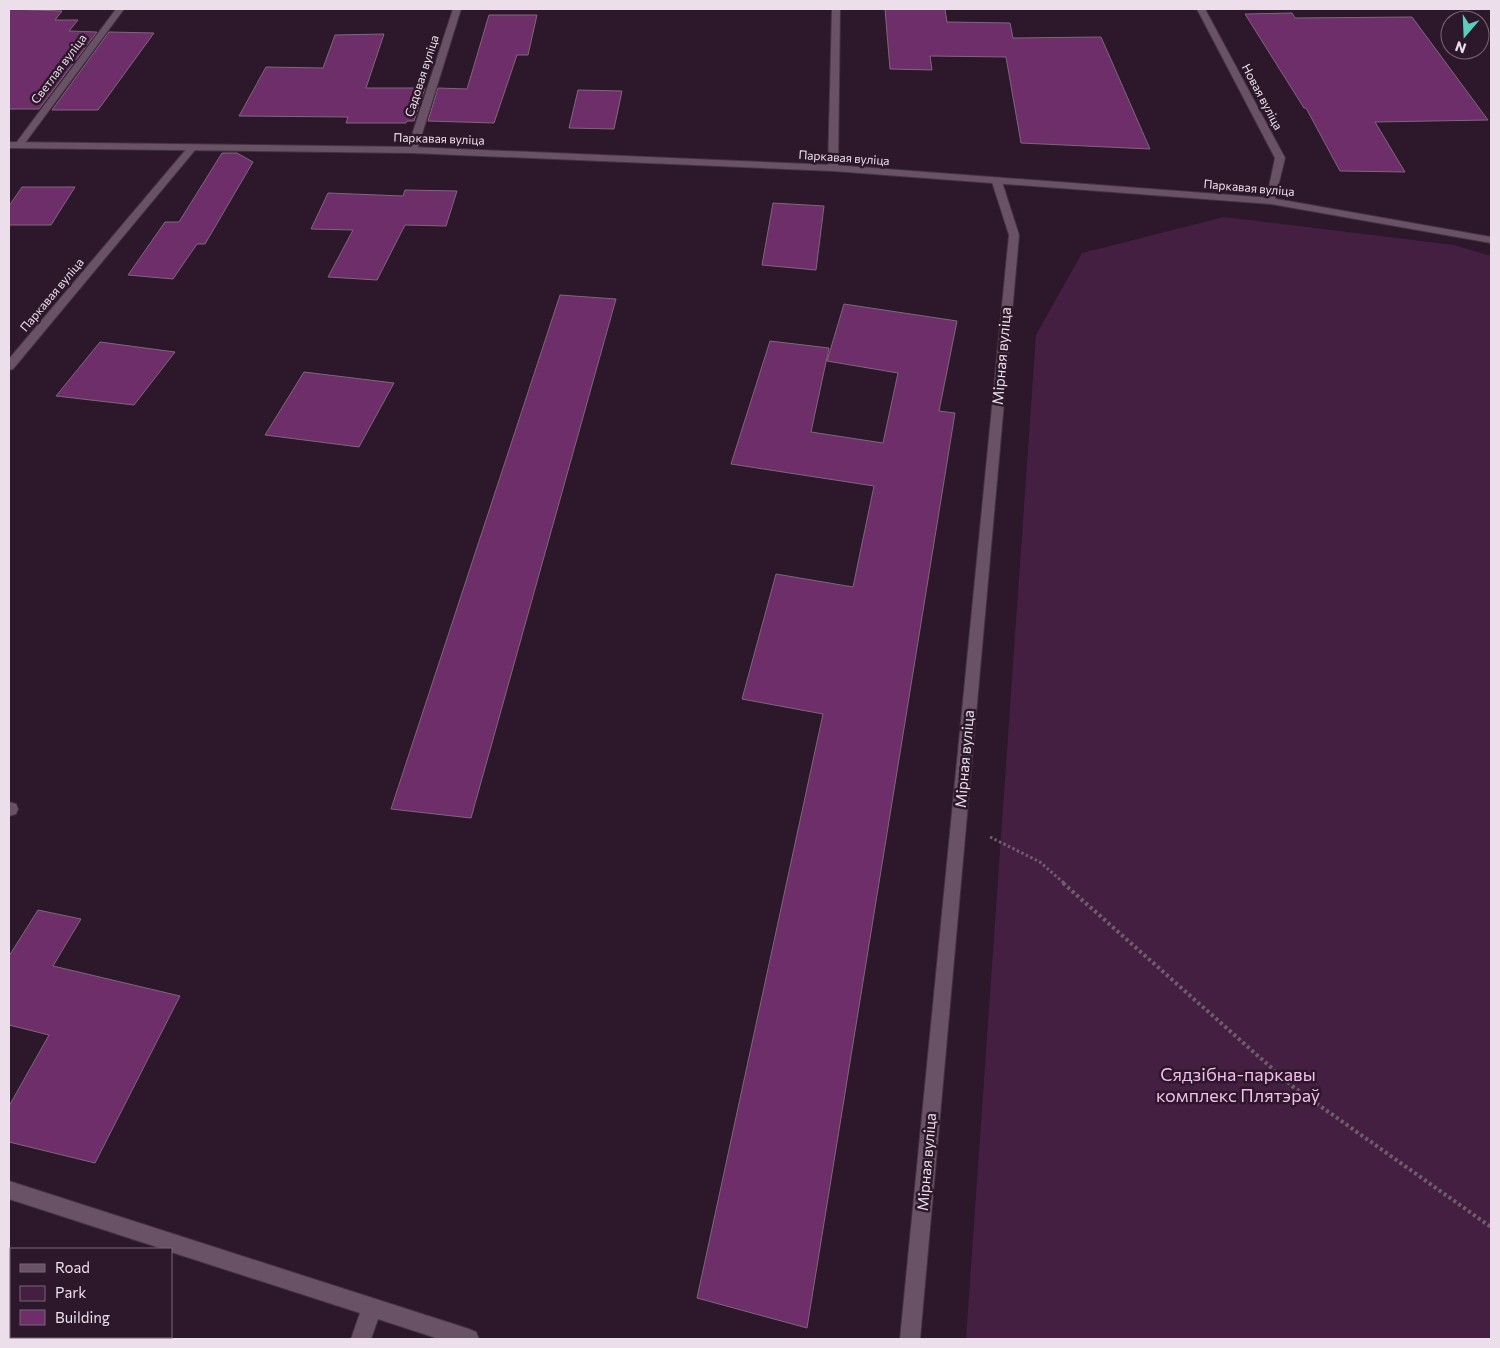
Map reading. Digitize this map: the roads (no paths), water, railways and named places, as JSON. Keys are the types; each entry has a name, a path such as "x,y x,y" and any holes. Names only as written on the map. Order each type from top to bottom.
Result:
{"street":[{"name":"Светлая вуліца","path":"14,145 120,9"},
{"name":"Садовая вуліца","path":"412,150 457,9"},
{"path":"833,168 836,9"},
{"name":"Новая вуліца","path":"1201,9 1280,158 1271,201"},
{"name":"Паркавая вуліца","path":"14,145 412,150 833,168 997,182 1271,201 1491,240"},
{"name":"Паркавая вуліца","path":"9,366 192,148"},
{"name":"Мірная вуліца","path":"910,1339 1014,235 997,182"},
{"path":"9,1190 469,1339"},
{"path":"361,1339 372,1307"}],"park label":[{"name":"Сядзібна-паркавы комплекс Плятэраў","path":"1238,1085"}]}
